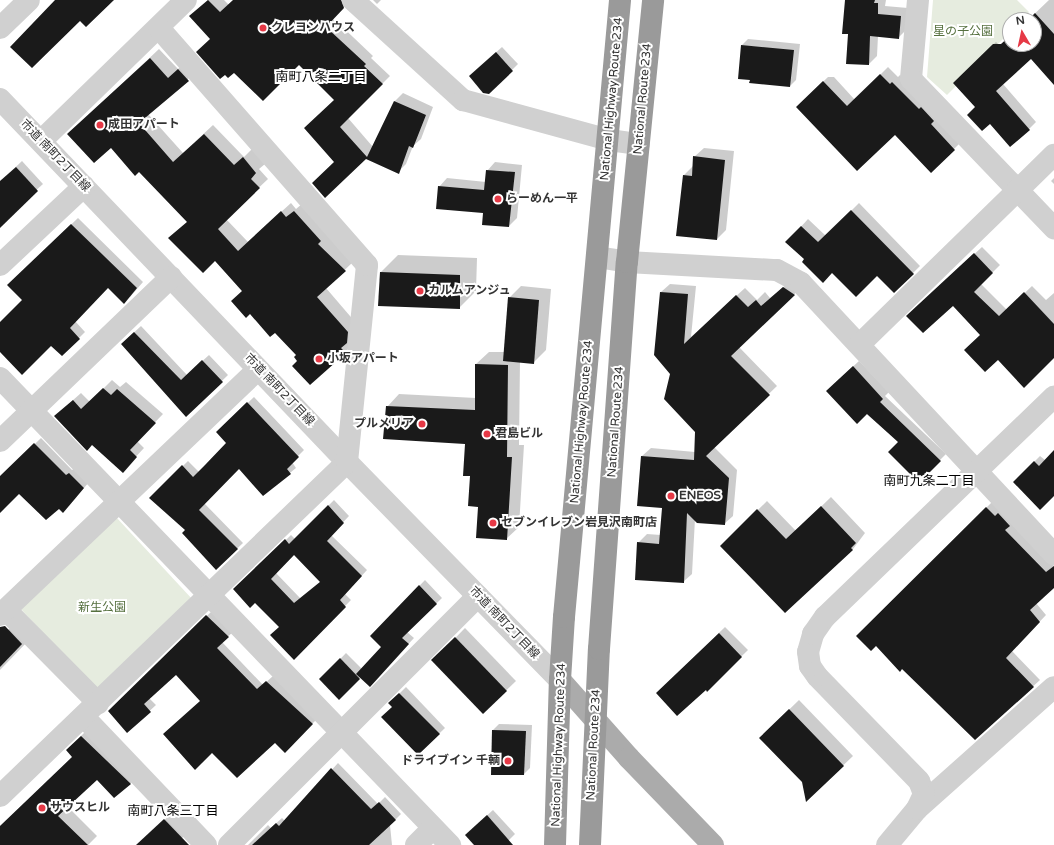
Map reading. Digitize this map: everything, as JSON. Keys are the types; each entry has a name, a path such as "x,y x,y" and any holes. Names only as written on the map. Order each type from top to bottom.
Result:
{"highway":[{"name":"National Highway Route 234","path":"555,845 560,680 597,257 609,140 620,0"},
{"name":"National Route 234","path":"590,845 595,719 627,262 653,0"}],"main road":[{"path":"560,680 629,758 713,845"}],"street":[{"path":"0,28 29,0"},
{"path":"41,141 159,28 186,0"},
{"path":"353,0 463,100 609,140 639,144"},
{"path":"918,0 911,79 1054,228"},
{"path":"0,796 210,597 347,462 367,265 159,28"},
{"name":"市道 南町2丁目線","path":"0,99 347,462 560,680"},
{"path":"860,344 1054,155"},
{"path":"0,265 84,186"},
{"path":"597,257 627,262 777,270 801,284 860,344 1054,554"},
{"path":"0,441 171,277"},
{"path":"206,845 91,710 3,613 258,369"},
{"path":"0,378 450,845"},
{"path":"917,809 924,794 919,781 831,693 810,666 808,652 813,634 825,617 1054,397"},
{"path":"229,845 478,596"},
{"path":"887,845 917,809 1054,687"},
{"path":"416,845 433,828"}],"green space":[{"name":"星の子公園","path":"933,0 1017,0 1029,12 1002,12 1002,40 947,95 927,77"},
{"name":"新生公園","path":"116,517 193,600 97,691 20,608"}],"building":[{"path":"55,0 114,0 86,27 80,21 32,68 10,47"},
{"path":"208,0 220,12 233,0 341,0 344,8 326,27 366,64 364,66 383,84 340,127 367,157 394,101 426,115 413,148 409,146 399,174 366,159 325,198 312,183 334,162 304,128 334,100 299,65 263,101 234,73 228,78 225,75 220,79 196,52 210,39 189,16"},
{"path":"845,0 875,0 874,3 878,3 878,14 901,16 899,39 870,36 869,65 846,64 848,34 842,34"},
{"path":"1042,21 1054,34 1054,85 1031,59 996,91 1030,130 1010,147 990,124 982,131 967,115 975,107 953,83 993,44 1002,43 1002,52 1042,52"},
{"path":"741,45 794,50 790,87 749,83 750,80 738,79"},
{"path":"496,52 513,71 489,94 483,93 469,76"},
{"path":"150,58 168,78 178,69 189,81 139,123 173,162 204,134 234,165 243,157 256,173 251,179 260,188 218,229 238,251 281,211 286,217 294,211 321,241 318,244 346,271 317,297 348,332 347,343 341,348 346,353 310,385 292,366 297,361 294,357 296,355 275,333 270,337 250,314 246,318 231,301 242,291 215,261 203,273 168,238 187,222 139,172 135,176 111,148 94,163 67,134"},
{"path":"880,74 890,84 892,82 919,109 921,107 934,121 931,124 955,150 931,173 895,135 857,171 796,107 823,81 847,106"},
{"path":"693,156 725,160 717,240 676,236 683,175 692,176"},
{"path":"16,167 38,191 0,228 0,181"},
{"path":"486,170 515,172 509,227 482,225 483,213 436,209 438,186 484,190"},
{"path":"851,210 914,274 894,293 877,276 856,297 832,273 823,283 802,262 804,259 785,242 801,226 818,242"},
{"path":"71,224 137,288 124,304 108,288 70,328 80,339 62,356 51,346 22,375 0,352 0,322 22,300 7,285"},
{"path":"974,253 993,273 974,292 999,316 1024,292 1054,324 1054,358 1024,388 998,360 985,372 964,350 980,335 953,306 923,333 906,316"},
{"name":"カルムアンジュ","path":"380,272 460,275 460,309 378,306"},
{"path":"783,287 795,295 731,356 770,395 706,456 729,478 725,525 697,523 687,513 684,583 635,580 637,542 659,544 662,508 637,506 641,456 694,460 695,432 664,399 670,374 654,355 660,292 688,294 684,344 736,295 748,307 756,300 761,306"},
{"path":"508,297 539,300 534,364 503,361"},
{"path":"134,332 181,380 202,360 223,382 186,417 121,344"},
{"path":"475,364 508,365 507,457 512,457 507,540 476,538 478,507 468,506 470,476 463,476 465,444 383,439 386,406 475,410"},
{"path":"853,366 883,399 880,402 941,461 919,483 888,452 898,442 867,414 857,424 826,391"},
{"path":"103,388 111,395 117,389 156,423 130,450 137,457 123,473 92,445 87,451 54,416 73,400 81,409"},
{"path":"247,402 299,457 287,469 291,474 263,496 239,469 199,510 238,549 216,570 182,533 185,530 149,498 182,465 193,477 226,443 216,432"},
{"path":"34,443 66,475 69,473 84,488 63,513 59,509 46,520 19,494 0,513 0,476"},
{"path":"1054,450 1054,496 1040,510 1013,482 1034,461 1039,466"},
{"path":"328,505 344,523 327,541 362,576 340,600 346,607 294,660 270,635 279,627 255,603 250,608 233,589 285,539 289,544","holes":["294,555 320,582 294,603 271,579"]},
{"path":"821,506 856,543 851,548 853,550 785,613 720,546 757,509 786,539"},
{"path":"986,507 995,516 998,513 1010,526 1005,530 1046,572 1054,566 1054,588 1030,610 1040,622 1006,658 1034,687 975,740 902,669 900,672 876,646 871,651 856,636"},
{"path":"419,585 437,604 402,638 409,644 370,687 356,674 381,647 370,636"},
{"path":"206,615 229,637 217,648 257,689 266,681 313,724 285,753 275,743 237,778 212,753 195,770 163,734 200,701 176,675 144,704 151,712 127,733 108,711"},
{"path":"5,626 22,644 0,667 0,627"},
{"path":"719,633 742,657 707,692 706,690 677,716 656,693"},
{"path":"455,637 507,691 483,714 431,660"},
{"path":"340,658 360,679 339,700 319,679"},
{"path":"399,693 440,734 418,755 381,717 392,707 388,703"},
{"path":"789,709 844,766 806,802 802,782 759,738"},
{"name":"ドライブイン 千輌","path":"492,730 526,731 524,775 491,775"},
{"path":"81,736 131,784 114,798 97,780 58,816 88,845 0,845 0,826 72,757 66,750"},
{"path":"331,768 371,809 379,802 396,820 369,845 252,845 276,823 279,826"},
{"path":"487,815 513,845 474,845 465,835"},
{"path":"164,819 189,845 136,845"}],"place":[{"name":"クレヨンハウス","path":"263,28"},
{"name":"成田アパート","path":"100,125"},
{"name":"らーめん一平","path":"498,199"},
{"name":"カルムアンジュ","path":"420,291"},
{"name":"小坂アパート","path":"319,359"},
{"name":"プルメリア","path":"422,424"},
{"name":"君島ビル","path":"487,434"},
{"name":"ENEOS","path":"671,496"},
{"name":"セブンイレブン岩見沢南町店","path":"493,523"},
{"name":"ドライブイン 千輌","path":"508,761"},
{"name":"サウスヒル","path":"42,808"}],"district":[{"name":"南町八条二丁目","path":"321,77"},
{"name":"南町九条二丁目","path":"929,481"},
{"name":"南町八条三丁目","path":"173,811"}]}
